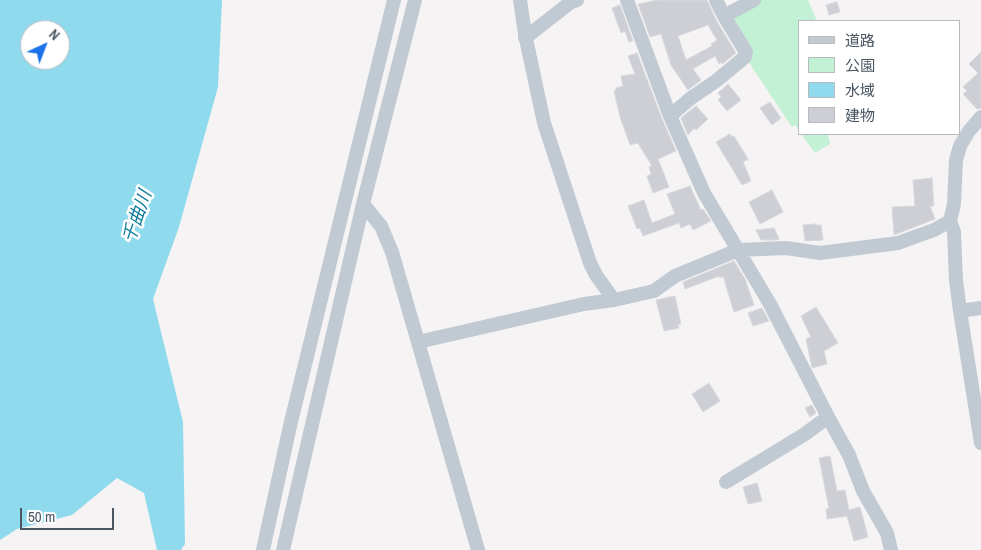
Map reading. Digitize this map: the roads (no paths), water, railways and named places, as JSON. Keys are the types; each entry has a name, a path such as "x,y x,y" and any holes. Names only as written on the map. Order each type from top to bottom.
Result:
{"street":[{"path":"263,550 290,426 394,0"},
{"path":"282,550 363,204 415,0"},
{"path":"520,0 525,38 544,122 590,263 614,300"},
{"path":"525,38 571,2 577,0"},
{"path":"628,0 688,160 704,193 770,304 849,455 863,490 887,533 891,550"},
{"path":"670,116 691,98 716,81 744,57 746,52 716,0"},
{"path":"724,16 754,0"},
{"path":"981,117 969,130 960,146 956,160 954,204 950,220 954,232 956,280 960,311 977,399 981,443"},
{"path":"363,204 381,226 392,252 478,550"},
{"path":"418,342 654,290 675,276 738,250 786,248 820,253 898,243 934,230 950,220"},
{"path":"960,311 981,308"},
{"path":"726,482 804,434 828,416"}],"water":[{"name":"千曲川","path":"0,0 222,0 218,87 179,227 153,299 183,422 185,544 181,550 157,550 144,493 117,478 72,515 17,529 0,540"}]}
